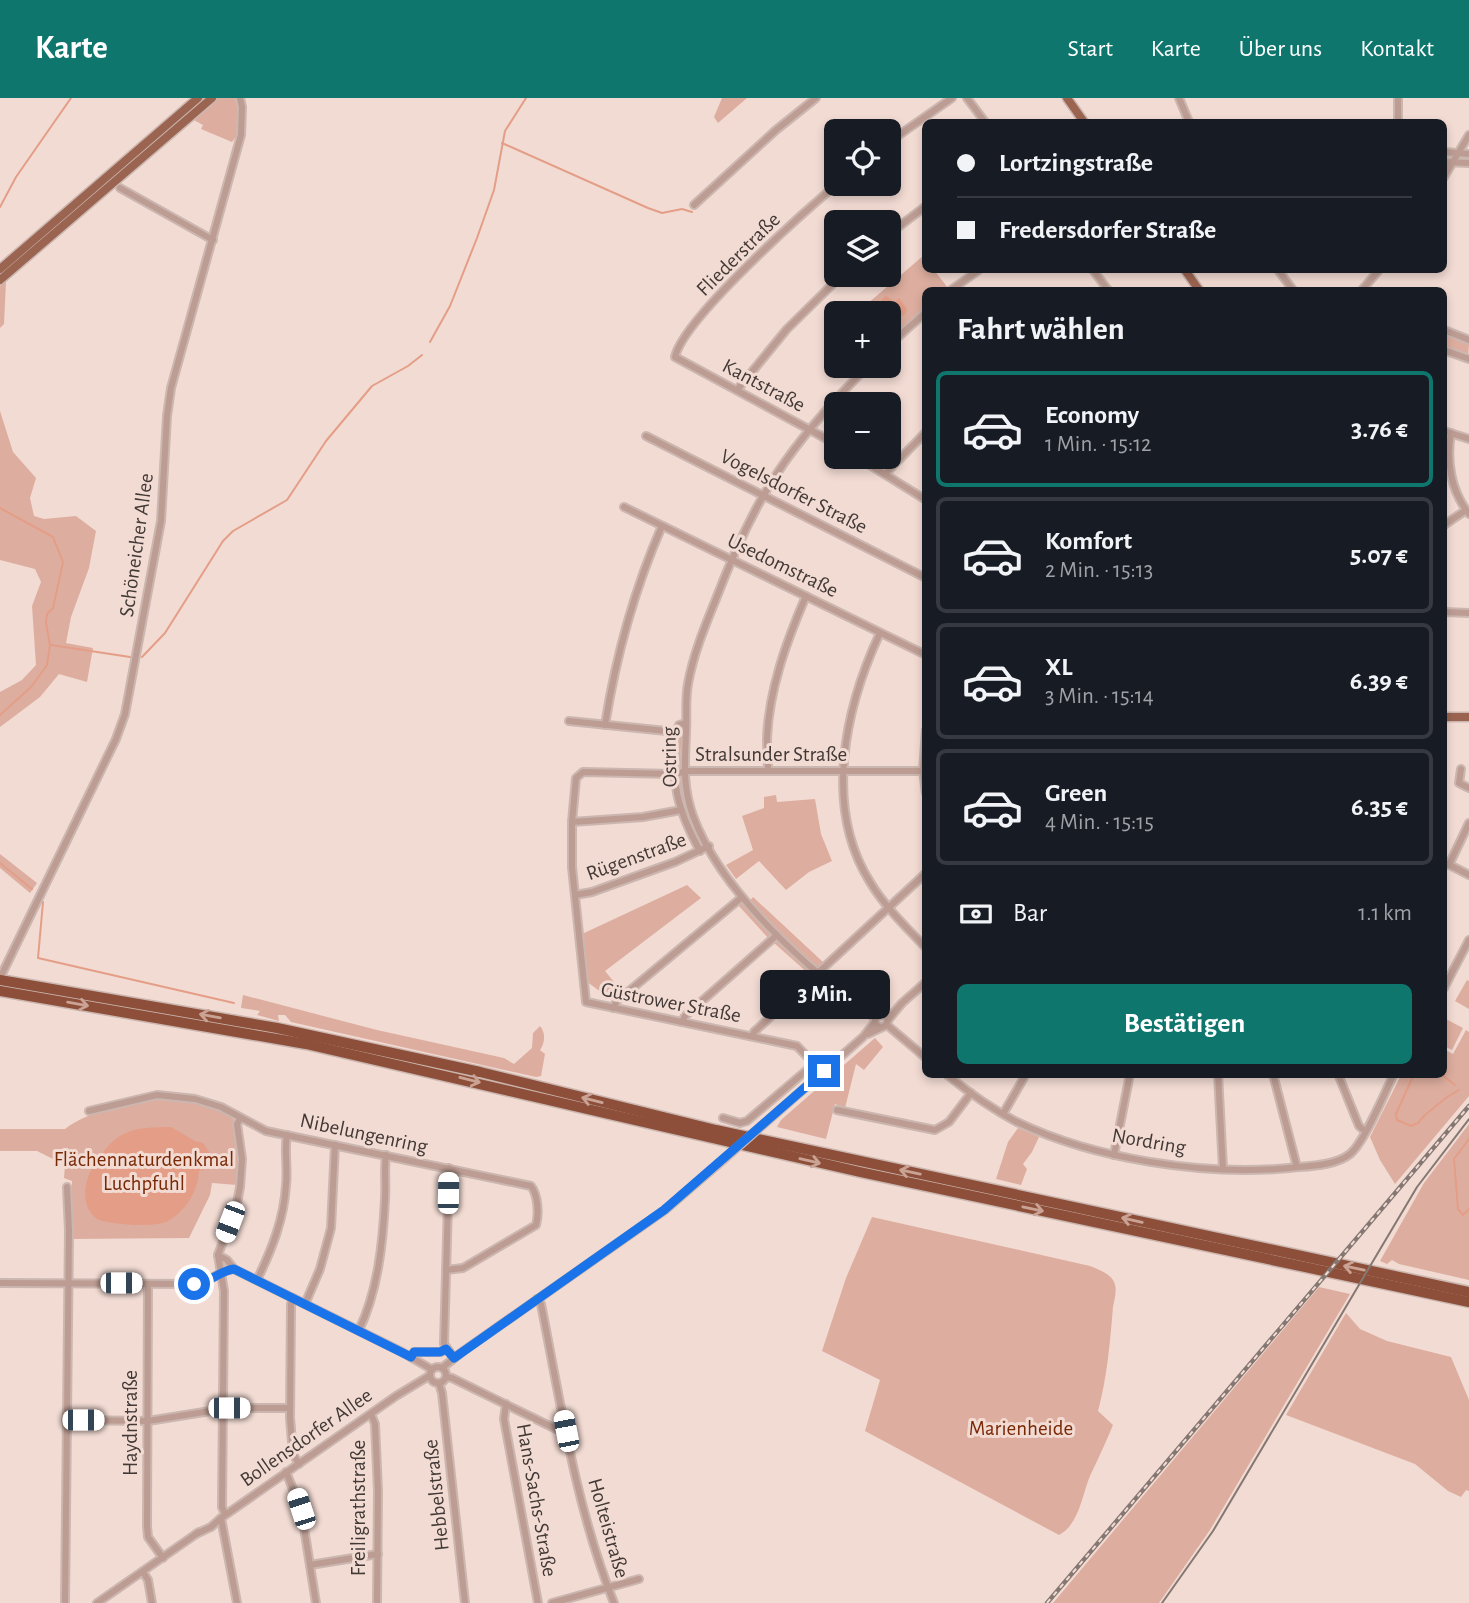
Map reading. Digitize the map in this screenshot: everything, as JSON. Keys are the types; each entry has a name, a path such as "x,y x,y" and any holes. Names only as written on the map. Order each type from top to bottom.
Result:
{"highway":[{"path":"0,979 8,988 306,1044 847,1169 1469,1302"},
{"path":"8,988 290,1031 480,1072 716,1130 1469,1292"}],"main road":[{"path":"0,269 198,98"},
{"path":"0,280 212,98"},
{"path":"1067,98 1082,119"},
{"path":"1447,717 1469,717"}],"street":[{"name":"Schöneicher Allee","path":"0,979 116,739 125,714 162,512 169,401 241,135 240,98"},
{"path":"694,205 816,98"},
{"path":"901,134 952,98"},
{"path":"967,98 983,119"},
{"path":"1179,98 1188,119"},
{"path":"1398,98 1398,119"},
{"path":"1447,172 1469,135"},
{"path":"1447,152 1469,154"},
{"path":"1447,162 1469,163"},
{"path":"120,188 212,240"},
{"name":"Fliederstraße","path":"675,357 680,344 722,293 767,247 824,196"},
{"path":"901,225 922,209"},
{"path":"955,287 974,273"},
{"path":"1365,287 1376,273"},
{"path":"737,390 789,328 830,287"},
{"path":"901,334 922,316"},
{"path":"1447,331 1469,340"},
{"path":"1447,351 1469,359"},
{"name":"Kantstraße","path":"675,357 824,437"},
{"name":"Ostring","path":"856,378 835,400 778,472 732,560 693,662 687,691 684,772 687,797 696,823 741,898 818,972 863,1009 881,1020"},
{"path":"1447,523 1467,512 1451,475 1447,432 1469,439"},
{"name":"Vogelsdorfer Straße","path":"646,436 922,577"},
{"path":"885,474 922,436"},
{"path":"877,469 922,497"},
{"name":"Usedomstraße","path":"624,507 922,653"},
{"path":"605,725 623,635 662,526"},
{"path":"768,771 767,735 776,681 788,639 806,596"},
{"path":"1447,612 1469,613"},
{"path":"880,633 864,666 847,736 844,771 846,817 854,846 869,881 888,908 922,944"},
{"path":"569,721 676,732 679,725 686,723"},
{"name":"Ostring","path":"676,732 673,774 681,810 700,851"},
{"path":"1461,769 1459,782 1469,788"},
{"name":"Stralsunder Straße","path":"579,774 922,771"},
{"name":"Güstrower Straße","path":"579,774 576,778 572,822 575,895 587,1003 800,1047 814,1063 747,1121 740,1123 723,1118"},
{"path":"572,822 643,817 681,810"},
{"path":"1447,862 1469,823"},
{"name":"Rügenstraße","path":"575,895 599,890 709,846"},
{"path":"1447,865 1469,876"},
{"path":"753,1036 754,1032 922,877"},
{"path":"613,1008 741,898"},
{"path":"682,1022 685,1016 777,935"},
{"path":"1447,977 1469,940"},
{"path":"566,1431 560,1431 446,1377 442,1368 664,1210 922,986"},
{"path":"881,1020 922,1055"},
{"name":"Nordring","path":"951,1078 1003,1114 1032,1128 1114,1155 1138,1160 1223,1170 1297,1167 1343,1158 1359,1145 1365,1131"},
{"path":"1003,1114 1025,1078"},
{"path":"1114,1155 1129,1078"},
{"path":"1218,1078 1223,1170"},
{"path":"1274,1078 1297,1167"},
{"path":"1340,1078 1359,1126 1365,1131 1392,1078"},
{"path":"837,1110 936,1130 946,1125 971,1093"},
{"name":"Nibelungenring","path":"89,1111 145,1097 174,1095 208,1102 261,1129 449,1168 446,1349"},
{"path":"237,1603 222,1507 224,1291 219,1274 218,1255 240,1187 242,1159 237,1124 240,1118"},
{"path":"257,1280 283,1214 287,1181 287,1135"},
{"path":"306,1304 320,1269 331,1227 335,1145"},
{"path":"359,1330 372,1292 379,1256 386,1155"},
{"path":"446,1270 463,1268 514,1239 536,1225 538,1216 535,1191 531,1186 449,1168"},
{"path":"65,1603 67,1187"},
{"path":"218,1255 227,1260 234,1269 411,1357 433,1377"},
{"path":"0,1283 203,1283 234,1269"},
{"name":"Haydnstraße","path":"148,1284 148,1534 163,1558"},
{"path":"293,1298 290,1408 293,1454 299,1464"},
{"name":"Holteistraße","path":"537,1299 541,1304 584,1512 614,1603"},
{"path":"411,1357 414,1352 440,1352 446,1349 454,1358"},
{"name":"Bollensdorfer Allee","path":"433,1377 435,1366 442,1368"},
{"name":"Bollensdorfer Allee","path":"97,1603 210,1522 223,1516 411,1388 433,1377 446,1377"},
{"name":"Hebbelstraße","path":"433,1377 465,1603"},
{"name":"Hans-Sachs-Straße","path":"506,1404 504,1419 538,1603"},
{"path":"66,1420 148,1421 222,1409 290,1408"},
{"name":"Freiligrathstraße","path":"371,1414 375,1424 377,1603"},
{"path":"286,1472 301,1509 316,1603"},
{"path":"310,1565 378,1554"},
{"path":"143,1572 148,1580 152,1603"},
{"path":"552,1603 639,1579"}],"green space":[{"path":"216,98 235,98 239,114 238,134 232,142 201,129 203,125 192,119"},
{"path":"722,98 747,98 718,123 714,117"},
{"path":"922,257 922,273 936,273 947,287 922,287 922,311 901,329 901,301 870,301 887,287 901,287 901,275"},
{"path":"6,281 4,324 0,328 0,286"},
{"path":"1447,335 1469,344 1468,357 1447,349"},
{"path":"0,411 13,452 36,478 30,498 34,516 44,519 76,516 96,531 89,568 71,617 66,643 93,648 87,682 59,674 40,697 0,727 0,692 22,680 36,665 32,606 41,582 35,569 0,560"},
{"path":"776,795 777,802 815,799 821,834 832,861 809,872 786,890 759,861 736,879 726,865 753,850 742,816 764,808 764,797"},
{"path":"0,854 37,883 30,893 0,868"},
{"path":"687,885 701,898 605,971 623,993 613,1001 586,981 582,934"},
{"path":"753,897 823,962 834,956 820,968 816,968 749,902"},
{"path":"741,902 772,934 769,939 738,905"},
{"path":"776,939 813,973 810,975 773,942"},
{"path":"1467,980 1469,981 1469,1009 1455,1001"},
{"path":"243,995 377,1030 504,1058 514,1064 532,1048 533,1033 540,1026 544,1038 540,1050 545,1054 541,1076 291,1022 285,1015 278,1015 279,1021 257,1015 260,1011 241,1008"},
{"path":"1447,1020 1463,1028 1452,1050 1447,1048"},
{"path":"1466,1030 1469,1032 1469,1096 1395,1184 1370,1137 1400,1078 1447,1078 1447,1051 1453,1054"},
{"path":"875,1038 883,1047 864,1070 856,1064 845,1108 835,1104 826,1139 777,1127 781,1120"},
{"name":"Flächennaturdenkmal Luchpfuhl","path":"163,1097 230,1113 236,1128 237,1185 212,1183 210,1195 189,1238 72,1239 72,1181 64,1178 65,1165 37,1151 0,1151 0,1129 65,1129 99,1112"},
{"path":"1469,1124 1469,1280 1399,1264 1392,1260 1387,1264 1380,1261 1424,1183"},
{"path":"1018,1128 1039,1137 1023,1164 1027,1169 1021,1185 996,1179 1008,1142"},
{"name":"Marienheide","path":"872,1217 1090,1266 1114,1281 1116,1293 1108,1360 1098,1411 1113,1425 1090,1476 1079,1509 1071,1524 1059,1535 865,1431 880,1380 822,1351 846,1278"},
{"path":"1319,1287 1350,1294 1210,1530 1159,1603 1053,1603"},
{"path":"1346,1313 1360,1329 1387,1341 1451,1357 1469,1400 1469,1491 1466,1490 1461,1497 1448,1491 1415,1464 1286,1415"}],"shaded area":[{"path":"886,296 894,301 882,301"},
{"path":"899,298 907,309 901,316 901,301 896,301"},
{"path":"171,1127 203,1143 210,1153 208,1165 199,1171 190,1200 174,1217 162,1223 122,1224 96,1218 87,1206 85,1190 89,1175 102,1153 126,1133 145,1128"}],"waterway":[{"path":"0,207 16,177 71,98"},
{"path":"430,342 450,306 477,238 494,190 505,131 526,98"},
{"path":"502,143 648,208 662,213 682,209 692,212"},
{"path":"142,657 165,633 223,541 233,531 287,500 326,441 372,386 422,355"},
{"path":"0,508 53,537 63,562 53,608 47,614 50,645 47,665 31,687 0,715"},
{"path":"51,645 130,657"},
{"path":"678,767 681,733"},
{"path":"679,778 685,808 701,844"},
{"path":"707,852 715,866"},
{"path":"0,863 32,889"},
{"path":"43,902 38,958 234,1003"},
{"path":"1412,1078 1396,1114 1397,1120 1411,1126 1459,1090"},
{"path":"1446,1078 1455,1085"},
{"path":"1469,1139 1454,1159 1458,1209 1463,1215 1469,1209"}],"tram line":[{"path":"1162,1603 1213,1531 1417,1187 1469,1119"}],"railway":[{"path":"1047,1603 1469,1106"}],"route":[{"path":"194,1284 203,1283 234,1269 411,1357 414,1352 440,1352 446,1349 454,1358 664,1210 824,1071"}]}
